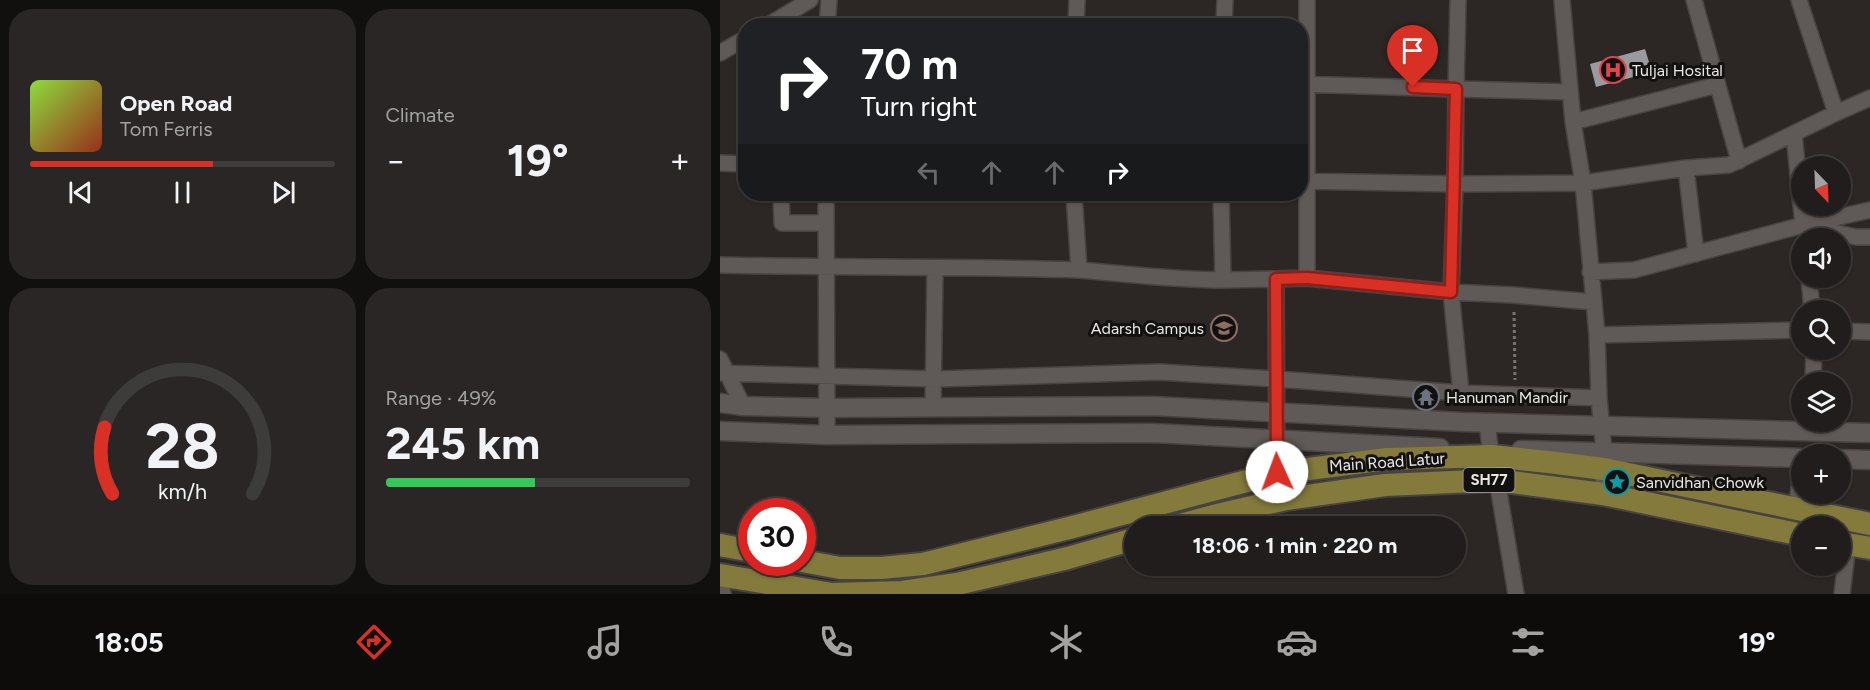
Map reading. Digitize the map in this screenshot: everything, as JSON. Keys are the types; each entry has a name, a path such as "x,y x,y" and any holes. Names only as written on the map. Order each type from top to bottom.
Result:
{"main road":[{"name":"Main Road Latur","path":"816,564 840,568 881,568 923,564 1069,528 1277,472 1386,459 1490,453 1604,461 1796,509 1870,524"},
{"name":"Main Road Latur","path":"1213,516 1286,499 1385,485 1497,480 1603,494 1791,533"},
{"path":"720,575 832,594 903,592 957,584 1068,558 1124,542"},
{"path":"720,545 738,548"}],"street":[{"path":"780,18 810,0"},
{"path":"828,18 829,0"},
{"path":"1076,18 1077,0"},
{"path":"1224,18 1225,0"},
{"path":"1306,18 1307,0"},
{"path":"1458,0 1451,292 1461,393"},
{"path":"1562,0 1573,122 1583,183 1596,335 1604,461 1603,494"},
{"path":"1694,0 1739,161"},
{"path":"1799,0 1836,113"},
{"path":"720,53 738,43"},
{"path":"1308,84 1570,92"},
{"path":"1573,122 1717,85"},
{"path":"1308,181 1455,184 1583,183 1686,168 1729,165 1870,98"},
{"path":"1794,134 1803,228"},
{"path":"720,163 738,164"},
{"path":"1686,168 1696,254"},
{"path":"781,201 782,223 826,223"},
{"path":"826,201 827,435"},
{"path":"1074,201 1079,270"},
{"path":"1221,201 1223,280"},
{"path":"1305,201 1307,278"},
{"path":"1815,228 1870,210"},
{"path":"1590,272 1634,270 1696,254 1791,234"},
{"path":"1851,237 1870,237"},
{"path":"720,266 1079,270 1164,276 1187,280 1307,278 1451,292 1593,302"},
{"path":"933,407 935,268"},
{"path":"1276,279 1277,472"},
{"path":"1596,335 1791,330"},
{"path":"1851,331 1870,332"},
{"path":"722,368 935,379 1158,372 1461,393 1599,398"},
{"path":"722,368 743,406"},
{"path":"720,403 743,406 827,408 1153,406 1487,422 1791,426"},
{"path":"720,431 827,435 1153,433 1490,453 1487,422"},
{"path":"1851,431 1870,433"},
{"path":"1604,461 1791,458"},
{"path":"1851,459 1870,460"},
{"path":"1497,480 1516,594"},
{"path":"1796,509 1797,504"},
{"path":"1842,594 1853,545"},
{"path":"720,575 723,594"}],"path":[{"path":"1513,295 1515,395"}],"building":[{"path":"1645,49 1652,72 1596,87 1590,64"}],"place":[{"name":"Tuljai Hosital","path":"1613,70"},
{"name":"Adarsh Campus","path":"1224,328"},
{"name":"Hanuman Mandir","path":"1426,397"},
{"name":"Sanvidhan Chowk","path":"1617,482"}],"route":[{"path":"1277,472 1276,279 1307,278 1451,292 1456,89 1413,87"}]}
